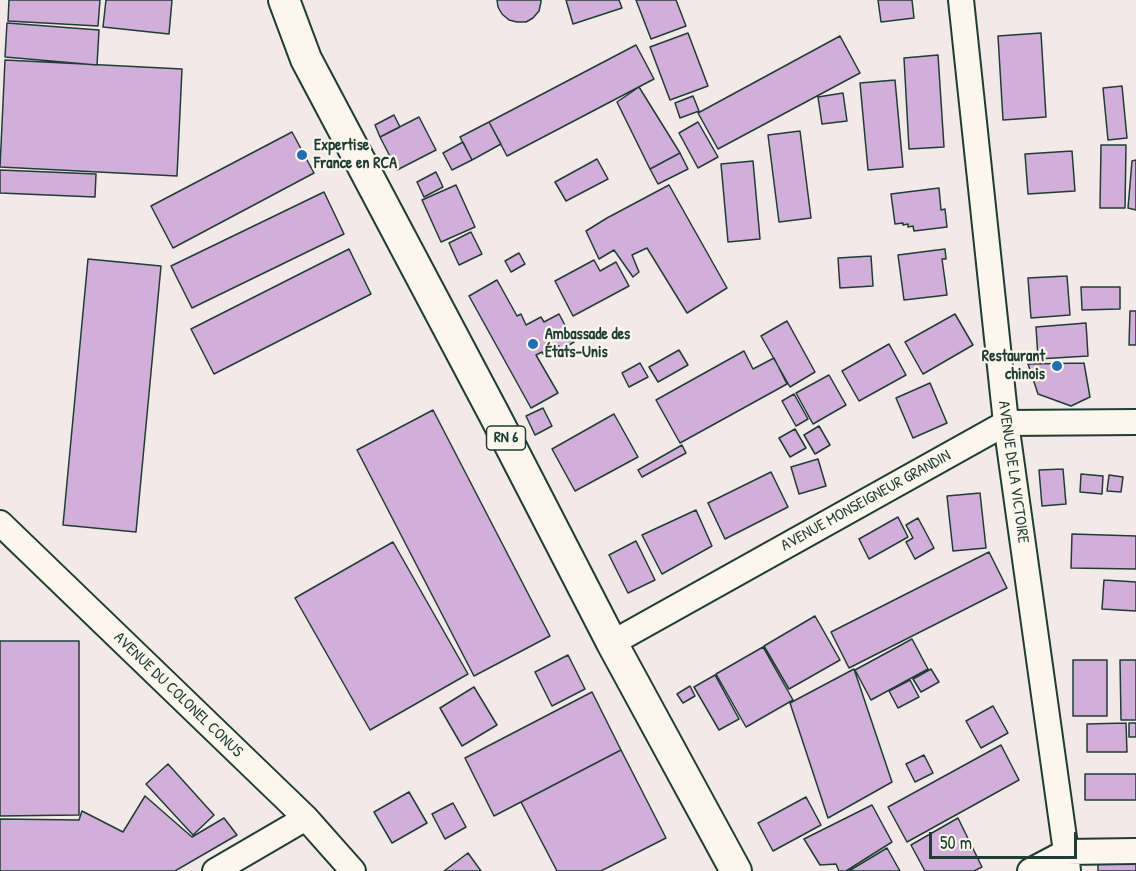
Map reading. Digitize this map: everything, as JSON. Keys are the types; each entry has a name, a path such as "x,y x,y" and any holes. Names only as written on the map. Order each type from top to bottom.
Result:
{"main road":[{"name":"RN 6","path":"284,0 306,59 612,643 736,871"}],"street":[{"name":"AVENUE DE LA VICTOIRE","path":"961,0 1006,423 1067,861"},
{"name":"AVENUE MONSEIGNEUR GRANDIN","path":"612,643 1006,423 1136,422"},
{"name":"AVENUE DU COLONEL CONUS","path":"0,523 306,818 353,871"},
{"path":"215,871 306,818"},
{"path":"1030,871 1067,861 1136,851"}],"building":[{"path":"9,0 100,0 98,26 8,21"},
{"path":"106,0 172,0 169,34 103,27"},
{"path":"497,0 541,0 541,2 539,11 533,18 526,22 517,22 509,20 502,14"},
{"path":"566,0 619,0 622,8 573,24"},
{"path":"636,0 676,0 686,26 651,39"},
{"path":"878,0 912,0 914,18 881,22"},
{"path":"7,23 99,30 97,65 5,57"},
{"path":"688,33 708,86 670,100 650,47"},
{"path":"1041,33 1046,117 1003,120 998,36"},
{"path":"840,36 860,73 718,149 698,113"},
{"path":"636,45 654,79 507,156 489,122"},
{"path":"938,55 944,147 909,149 904,58"},
{"path":"5,60 182,69 177,176 0,167"},
{"path":"895,80 903,167 868,170 860,83"},
{"path":"1122,86 1127,138 1108,140 1103,88"},
{"path":"639,87 680,153 650,169 617,102"},
{"path":"843,93 847,121 822,124 818,97"},
{"path":"693,96 699,111 680,118 675,103"},
{"path":"394,115 400,127 380,137 375,125"},
{"path":"419,117 436,150 397,170 380,137"},
{"path":"489,122 501,144 472,160 460,137"},
{"path":"698,122 718,157 698,168 679,133"},
{"path":"800,131 811,218 779,222 768,135"},
{"path":"292,132 314,173 173,248 151,206"},
{"path":"463,142 472,160 452,170 443,153"},
{"path":"1101,145 1126,145 1125,208 1100,208"},
{"path":"1072,151 1075,191 1028,194 1025,154"},
{"path":"680,153 688,169 658,184 650,169"},
{"path":"597,159 608,179 566,201 555,182"},
{"path":"1136,160 1136,210 1128,208 1132,161"},
{"path":"753,161 760,239 728,242 721,164"},
{"path":"0,170 96,174 95,197 0,193"},
{"path":"436,172 443,187 424,197 417,182"},
{"path":"456,185 475,227 441,242 422,200"},
{"path":"669,185 727,288 687,313 647,248 632,255 639,272 633,277 614,250 599,259 586,231"},
{"path":"939,188 941,210 945,209 947,227 914,231 913,226 908,227 908,224 895,224 891,194"},
{"path":"324,192 344,234 192,308 171,266"},
{"path":"471,232 482,254 459,265 449,243"},
{"path":"349,249 371,294 214,374 191,329"},
{"path":"945,249 946,259 942,259 947,295 904,300 898,255"},
{"path":"519,253 525,264 511,272 505,261"},
{"path":"871,256 873,286 840,288 838,258"},
{"path":"88,259 161,266 136,532 63,525"},
{"path":"594,260 600,271 616,262 629,286 573,316 555,281"},
{"path":"1067,276 1070,315 1031,318 1028,278"},
{"name":"Ambassade des États-Unis","path":"497,280 517,316 521,314 526,325 541,317 544,322 559,314 574,342 561,350 559,346 536,355 558,393 531,408 469,296"},
{"path":"1081,287 1120,287 1120,309 1082,310"},
{"path":"1130,311 1136,311 1136,345 1129,345"},
{"path":"955,314 973,345 923,374 905,342"},
{"path":"787,321 815,372 790,387 761,336"},
{"path":"1086,323 1088,356 1038,359 1036,327"},
{"path":"889,344 906,375 859,401 842,371"},
{"path":"679,350 688,365 658,382 649,367"},
{"path":"744,351 753,369 774,358 787,384 680,443 656,400"},
{"path":"640,363 648,377 629,387 622,373"},
{"path":"1084,363 1090,397 1071,406 1038,394 1028,364"},
{"path":"829,375 846,405 813,424 796,393"},
{"path":"930,383 947,423 913,438 896,398"},
{"path":"794,394 808,419 796,426 782,401"},
{"path":"543,408 552,426 535,435 526,416"},
{"path":"433,410 550,636 474,676 357,450"},
{"path":"614,414 638,457 575,491 552,449"},
{"path":"819,426 830,445 815,454 804,435"},
{"path":"795,429 806,448 790,457 779,438"},
{"path":"682,445 686,453 642,477 638,470"},
{"path":"818,459 826,486 799,494 791,467"},
{"path":"1063,469 1066,504 1042,506 1039,470"},
{"path":"771,472 788,507 725,539 708,503"},
{"path":"1081,474 1103,476 1102,494 1080,492"},
{"path":"1109,475 1123,477 1121,492 1107,491"},
{"path":"980,493 986,548 953,551 947,496"},
{"path":"696,510 712,546 662,574 642,535"},
{"path":"898,517 908,537 869,559 859,539"},
{"path":"918,518 934,548 915,559 906,542 913,538 906,525"},
{"path":"1072,534 1136,536 1136,569 1071,568"},
{"path":"636,541 655,580 628,593 609,555"},
{"path":"393,542 468,674 370,730 295,598"},
{"path":"989,552 1007,588 849,668 831,632"},
{"path":"1104,580 1136,582 1136,611 1102,609"},
{"path":"815,616 840,660 789,689 764,646"},
{"path":"912,639 928,669 871,700 855,670"},
{"path":"0,641 79,641 79,815 0,816"},
{"path":"763,647 793,700 746,727 716,674"},
{"path":"568,655 585,689 552,706 535,672"},
{"path":"1073,660 1107,660 1107,716 1073,716"},
{"path":"1120,660 1136,660 1136,720 1121,720"},
{"path":"854,669 892,782 828,818 790,703"},
{"path":"931,669 939,682 921,692 913,679"},
{"path":"715,675 739,719 719,730 694,687"},
{"path":"910,680 919,697 898,708 889,691"},
{"path":"690,686 695,696 683,703 677,694"},
{"path":"474,687 497,725 462,746 440,708"},
{"path":"592,692 621,750 494,816 465,758"},
{"path":"993,706 1008,733 981,748 966,721"},
{"path":"1126,723 1127,752 1087,752 1087,724"},
{"path":"1129,723 1136,723 1136,737 1129,737"},
{"path":"1001,745 1019,780 907,842 888,807"},
{"path":"621,750 666,838 601,871 557,871 521,802"},
{"path":"924,755 933,773 915,782 906,764"},
{"path":"168,764 214,815 193,835 146,784"},
{"path":"1085,774 1136,774 1136,800 1085,800"},
{"path":"409,792 427,823 392,843 374,812"},
{"path":"145,796 192,837 224,818 237,835 175,871 0,871 0,819 79,820 82,811 123,832"},
{"path":"806,797 821,825 773,851 758,823"},
{"path":"453,803 466,827 445,839 432,814"},
{"path":"872,805 892,842 846,871 839,871 836,864 820,865 804,839"},
{"path":"958,818 982,867 974,871 925,871 911,845"},
{"path":"887,848 900,871 849,871"},
{"path":"468,853 481,871 444,871"},
{"path":"1136,859 1136,871 1098,871 1098,860"}],"place":[{"name":"Expertise France en RCA","path":"302,155"},
{"name":"Ambassade des États-Unis","path":"533,344"},
{"name":"Restaurant chinois","path":"1057,366"}]}
